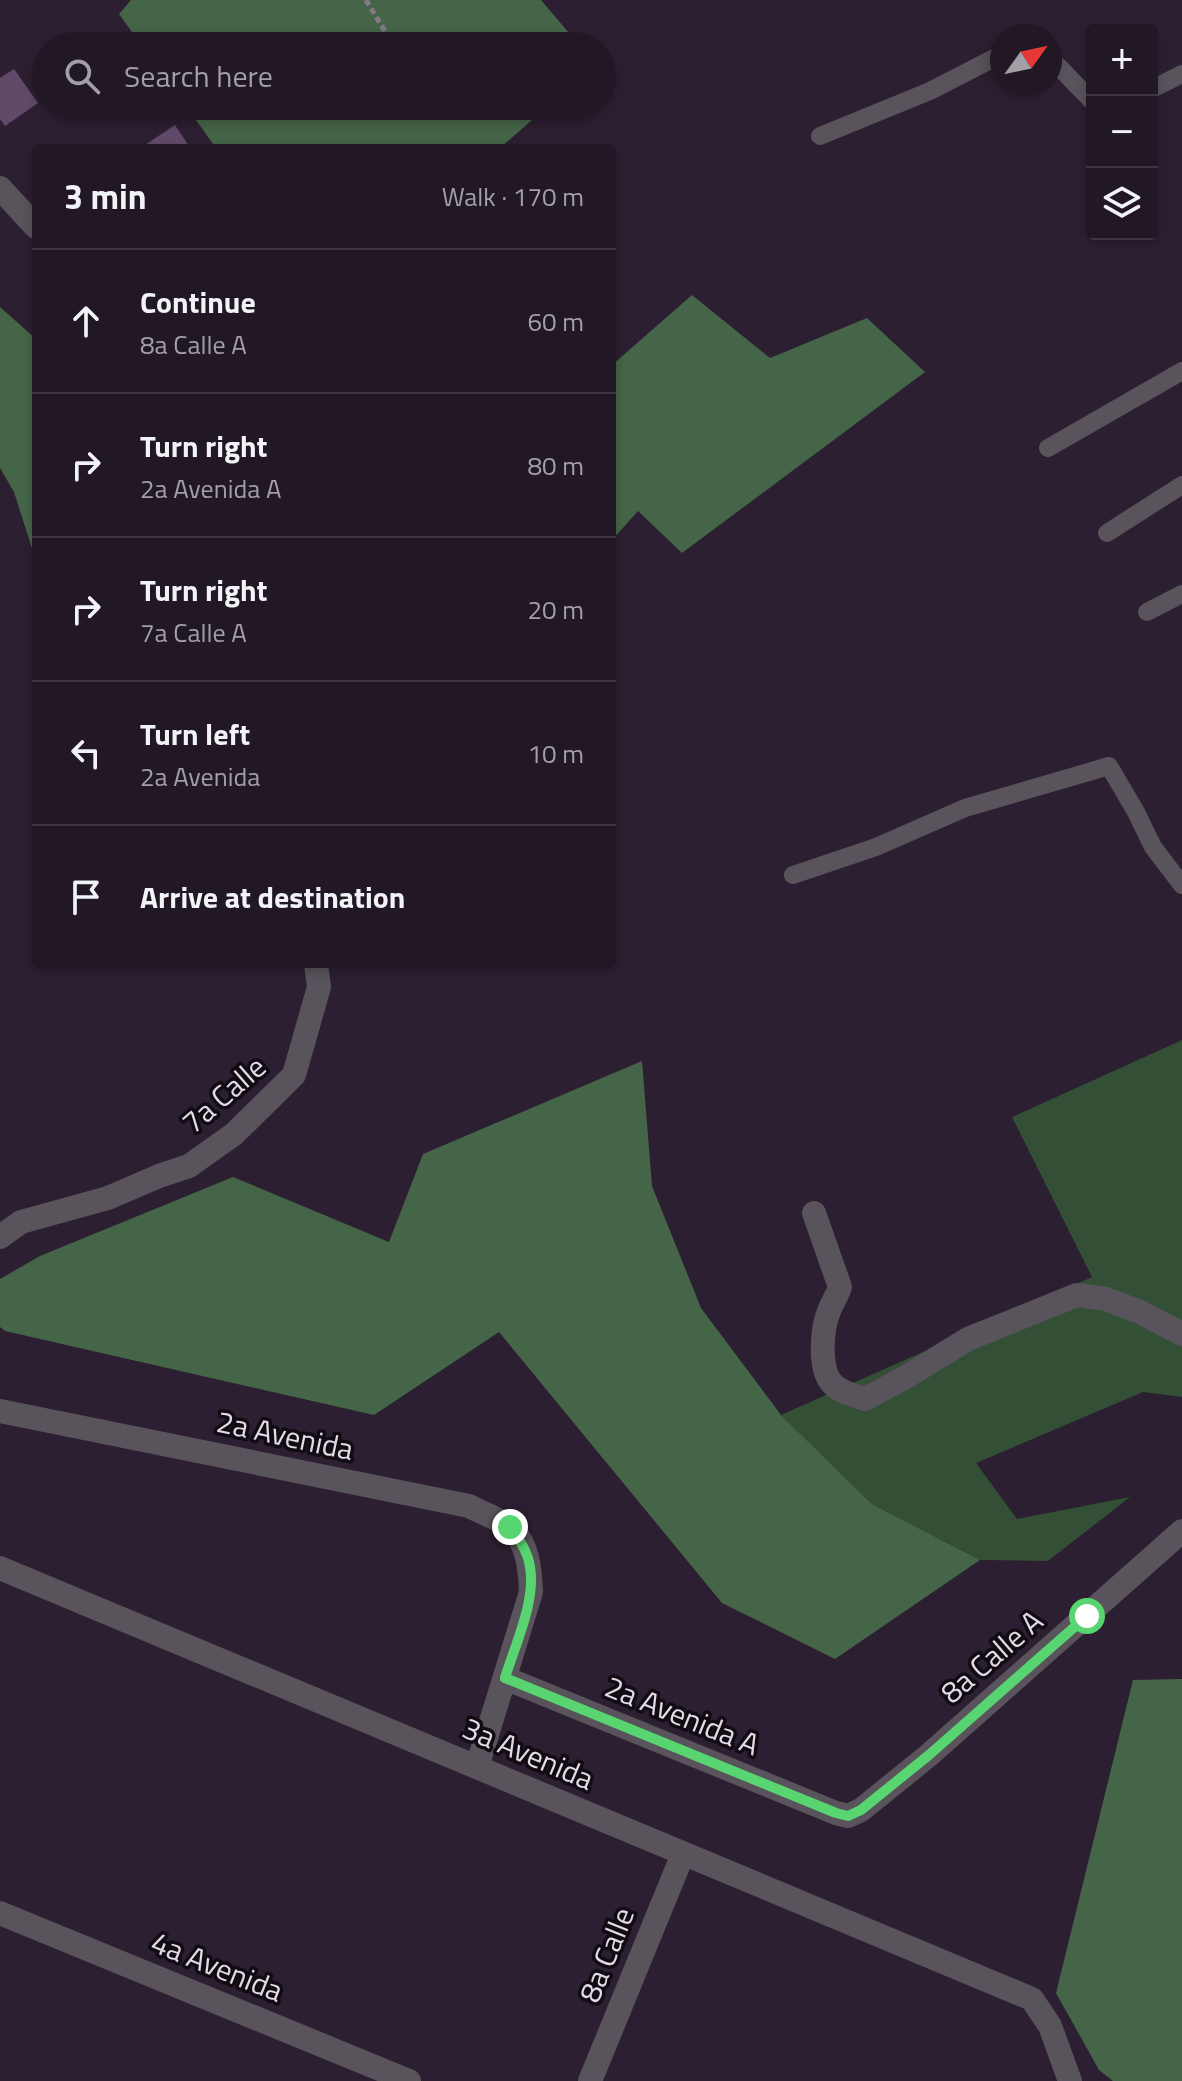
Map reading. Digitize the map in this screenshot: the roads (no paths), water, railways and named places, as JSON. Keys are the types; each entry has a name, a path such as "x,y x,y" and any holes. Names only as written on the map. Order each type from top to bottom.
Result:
{"street":[{"path":"0,188 32,223"},
{"name":"7a Calle","path":"0,1237 21,1222 108,1198 189,1166 234,1134 294,1075 319,987 317,968"},
{"path":"814,1213 840,1287 823,1330 823,1358 830,1381 845,1393 865,1399 968,1339 1077,1295 1106,1299 1140,1312 1182,1334"},
{"name":"2a Avenida","path":"0,1411 469,1506 510,1527 522,1544 530,1565 531,1592 505,1678"},
{"name":"8a Calle A","path":"836,1813 848,1816 861,1810 929,1755 1182,1531"},
{"name":"3a Avenida","path":"0,1568 1032,1999 1050,2026 1070,2081"},
{"path":"477,1767 505,1678"},
{"name":"2a Avenida A","path":"505,1678 836,1813"},
{"name":"8a Calle","path":"590,2081 683,1854"},
{"name":"4a Avenida","path":"0,1913 409,2081"}],"lane":[{"path":"820,136 930,91 990,60"},
{"path":"1062,70 1086,96"},
{"path":"1158,86 1182,74"},
{"path":"1048,448 1182,371"},
{"path":"1107,533 1182,485"},
{"path":"1147,612 1182,594"},
{"path":"793,875 876,847 965,808 1109,766 1153,847 1182,885"}]}
